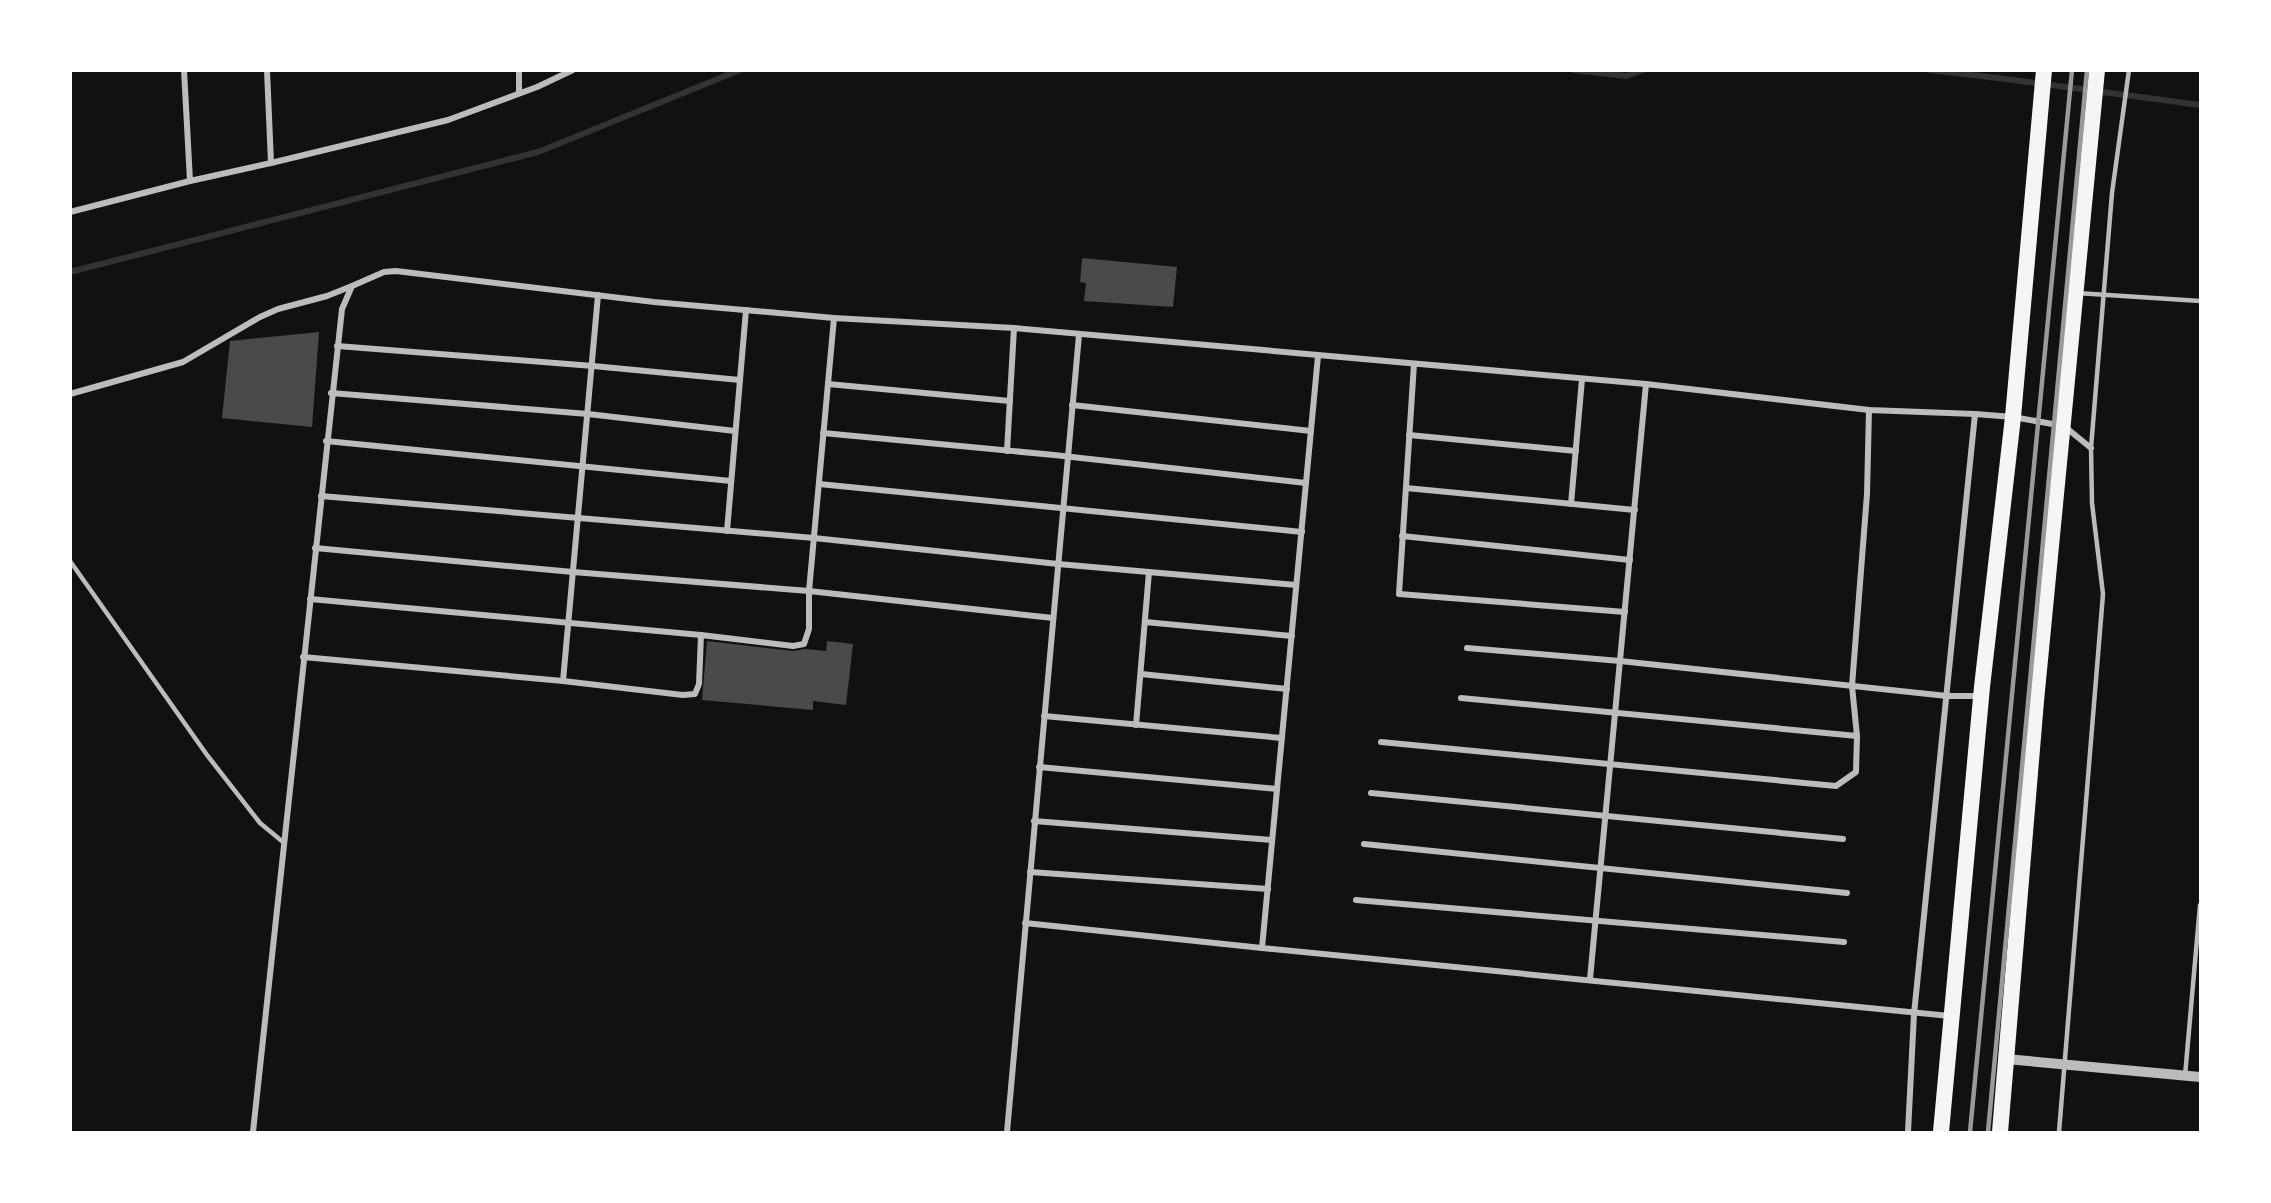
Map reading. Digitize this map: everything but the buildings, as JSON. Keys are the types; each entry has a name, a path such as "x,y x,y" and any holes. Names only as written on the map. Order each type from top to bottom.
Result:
{"highway":[{"path":"1941,1132 1981,696 2013,417 2044,70"},
{"path":"2000,1132 2036,701 2097,70"}],"street":[{"path":"184,70 190,181"},
{"path":"267,70 271,163"},
{"path":"519,70 519,93"},
{"path":"70,212 448,120 573,70"},
{"path":"70,394 183,362 278,309 327,296 384,272 396,271 598,295 834,318 1014,328 1646,384 1869,410 2013,417 2064,426 2091,448"},
{"path":"253,1132 337,346 342,309 352,286"},
{"path":"563,681 598,295"},
{"path":"727,531 746,310"},
{"path":"309,600 568,622 793,646 804,644 809,629 809,591 834,318"},
{"path":"1007,451 1014,328"},
{"path":"1007,1132 1079,334"},
{"path":"337,346 740,380"},
{"path":"1262,948 1318,356"},
{"path":"1414,364 1398,594 1625,612"},
{"path":"1570,504 1582,379"},
{"path":"828,384 1010,401"},
{"path":"1590,979 1646,384"},
{"path":"332,393 588,414 735,431"},
{"path":"1072,405 1311,431"},
{"path":"1381,742 1836,786 1856,772 1857,736 1852,686 1867,494 1869,410"},
{"path":"1908,1132 1914,1014 1975,414"},
{"path":"823,433 1067,456 1306,483"},
{"path":"1409,435 1576,451"},
{"path":"326,441 731,481"},
{"path":"819,484 1302,532"},
{"path":"1406,488 1635,510"},
{"path":"321,496 814,538 1058,564 1296,585"},
{"path":"1402,536 1630,560"},
{"path":"315,548 809,591 1053,618"},
{"path":"1136,725 1149,572"},
{"path":"1145,622 1292,636"},
{"path":"303,657 563,681 683,695 695,694 699,684 701,635"},
{"path":"1467,648 1620,661 1947,696 1981,696"},
{"path":"1141,674 1287,689"},
{"path":"1461,698 1857,736"},
{"path":"1044,716 1282,738"},
{"path":"1039,767 1277,789"},
{"path":"1371,793 1843,839"},
{"path":"1034,821 1272,840"},
{"path":"1364,844 1847,893"},
{"path":"1030,872 1268,890"},
{"path":"1356,900 1844,942"},
{"path":"1025,923 1590,979 1914,1014 1952,1016"},
{"path":"2006,1059 2200,1077"}],"lane":[{"path":"2059,1132 2103,594 2092,503 2091,448 2112,193 2128,70"},
{"path":"2076,292 2200,301"},
{"path":"70,561 207,755 260,823 284,842"},
{"path":"2185,1076 2200,905"}],"waterway":[{"path":"70,272 538,152 740,70"},
{"path":"1574,70 1626,76 1643,70"},
{"path":"1930,70 2200,105"}],"railway":[{"path":"1970,1132 2072,70"},
{"path":"1988,1132 2087,70"}]}
